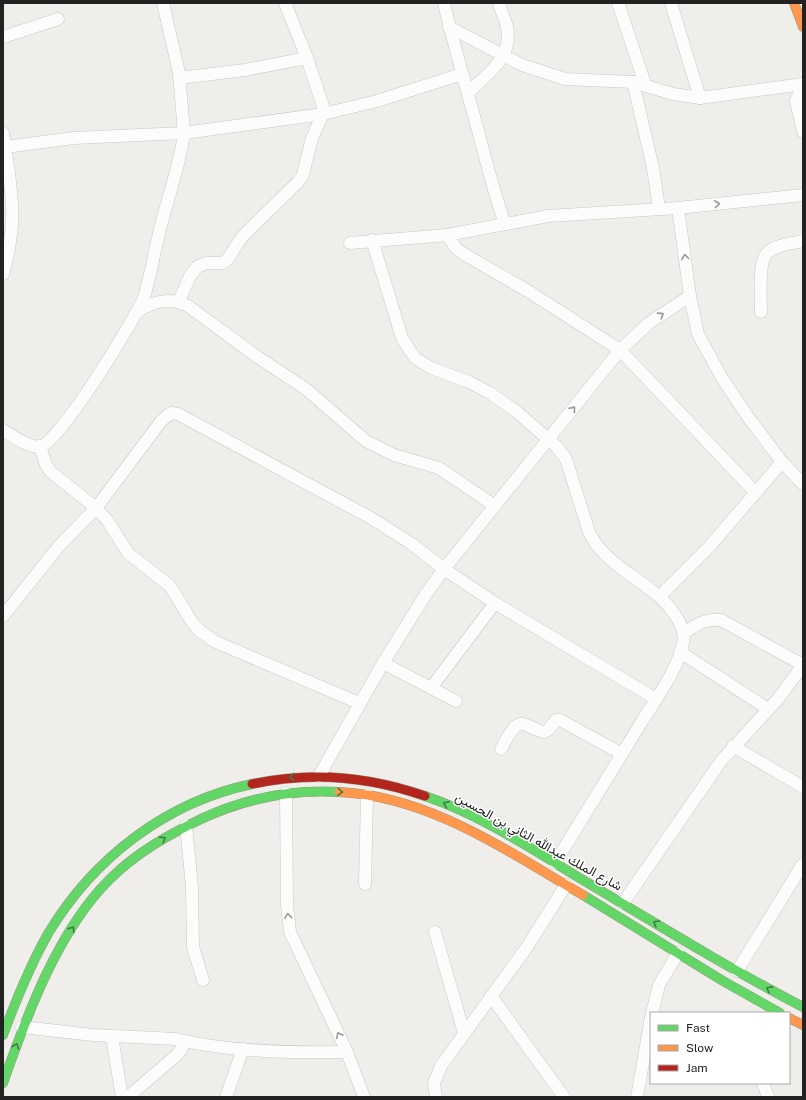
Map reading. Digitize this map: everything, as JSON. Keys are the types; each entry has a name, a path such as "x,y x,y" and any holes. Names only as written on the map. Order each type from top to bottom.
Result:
{"main road":[{"path":"794,3 803,27"},
{"name":"شارع الملك عبدالله الثاني بن الحسين","path":"3,1035 22,984 53,925 78,889 110,856 154,825 210,795 256,782 283,778 319,776 346,777 408,789 453,807 556,863 737,971 803,1007"},
{"name":"شارع الملك عبدالله الثاني بن الحسين","path":"3,1083 22,1026 46,972 88,904 109,880 128,863 158,842 186,826 224,808 246,801 286,793 327,791 367,795 403,803 429,812 512,854 566,885 678,953 759,1008 776,1012"},
{"path":"512,854 519,842"},
{"path":"790,1018 803,1025"}],"street":[{"path":"3,430 22,441 40,446 49,442 72,414 138,310 147,283 180,158 184,132 179,78 163,3"},
{"path":"179,301 188,280 197,266 227,260 242,238 298,182 303,174 312,138 322,114 323,106 307,58 285,3"},
{"path":"444,3 493,190 505,224"},
{"path":"468,93 507,50 507,26 499,3"},
{"path":"618,3 639,83 658,208"},
{"path":"671,3 700,98"},
{"path":"3,36 58,19"},
{"path":"449,26 522,65 565,79 639,83 673,94 700,98 803,84"},
{"path":"179,78 245,70 307,58"},
{"path":"5,147 62,139 184,132 322,114 377,101 462,74"},
{"path":"803,84 796,101 803,132"},
{"path":"3,133 12,188 14,216 11,241 3,274"},
{"path":"350,243 447,235 548,216 658,208 678,208 803,194"},
{"path":"678,208 690,296 698,334 708,355 748,417 782,462 803,484"},
{"path":"447,235 456,248 462,253 534,295 620,350 755,492"},
{"path":"372,240 402,338 415,358 431,368 469,382 490,393 517,412 548,439 566,459 589,532 594,543 615,563 660,596 675,615 684,633 680,652 656,699 556,863"},
{"path":"761,312 762,261 767,253 773,249 803,241"},
{"path":"319,776 383,663 426,594 444,569 620,350 649,323 690,296"},
{"path":"138,310 149,304 161,301 179,301 256,356 306,389 366,441 394,456 439,468 495,506"},
{"path":"3,616 59,546 96,508 166,415 178,414 371,518 412,544 444,569 496,603 656,699"},
{"path":"40,446 46,465 51,472 96,508 107,520 128,553 170,586 192,622 200,631 214,641 359,703"},
{"path":"660,596 698,558 782,462"},
{"path":"431,688 496,603"},
{"path":"623,903 721,761 768,709 803,665 721,620 712,619 704,621 684,633"},
{"path":"680,652 768,709"},
{"path":"383,663 456,701"},
{"path":"501,749 512,731 519,724 523,723 544,732 548,730 556,720 560,720 622,754"},
{"path":"733,746 803,787"},
{"path":"286,793 287,905 289,925 296,947 347,1052 364,1097"},
{"path":"365,884 367,795"},
{"path":"186,826 192,887 194,947 203,980"},
{"path":"737,971 803,864"},
{"path":"436,1097 434,1083 436,1075 464,1033 542,924 566,885"},
{"path":"435,932 464,1033"},
{"path":"652,1012 659,985 678,953"},
{"path":"491,996 564,1097"},
{"path":"637,1097 650,1023"},
{"path":"22,1026 112,1037 170,1038 186,1042 243,1049 347,1052"},
{"path":"112,1037 122,1097"},
{"path":"128,1097 178,1054 186,1042"},
{"path":"226,1097 243,1049"},
{"path":"763,1084 768,1097"}],"traffic: fast":[{"path":"3,1035 24,983 49,932 67,905 110,857 135,837 162,819 190,804 220,792 252,784"},
{"path":"3,1083 34,1002 60,948 91,900 120,870 153,845 177,831 217,812 251,801 286,794 321,791 339,792"},
{"path":"425,796 466,813 506,834 692,945 803,1007"},
{"path":"583,895 723,981 778,1012"}],"traffic: slow":[{"path":"794,3 803,27"},
{"path":"339,792 372,796 404,804 436,815 466,828 496,844 583,895"},
{"path":"790,1018 803,1025"}],"traffic: jam":[{"path":"252,784 296,778 339,778 382,784 425,796"}]}
